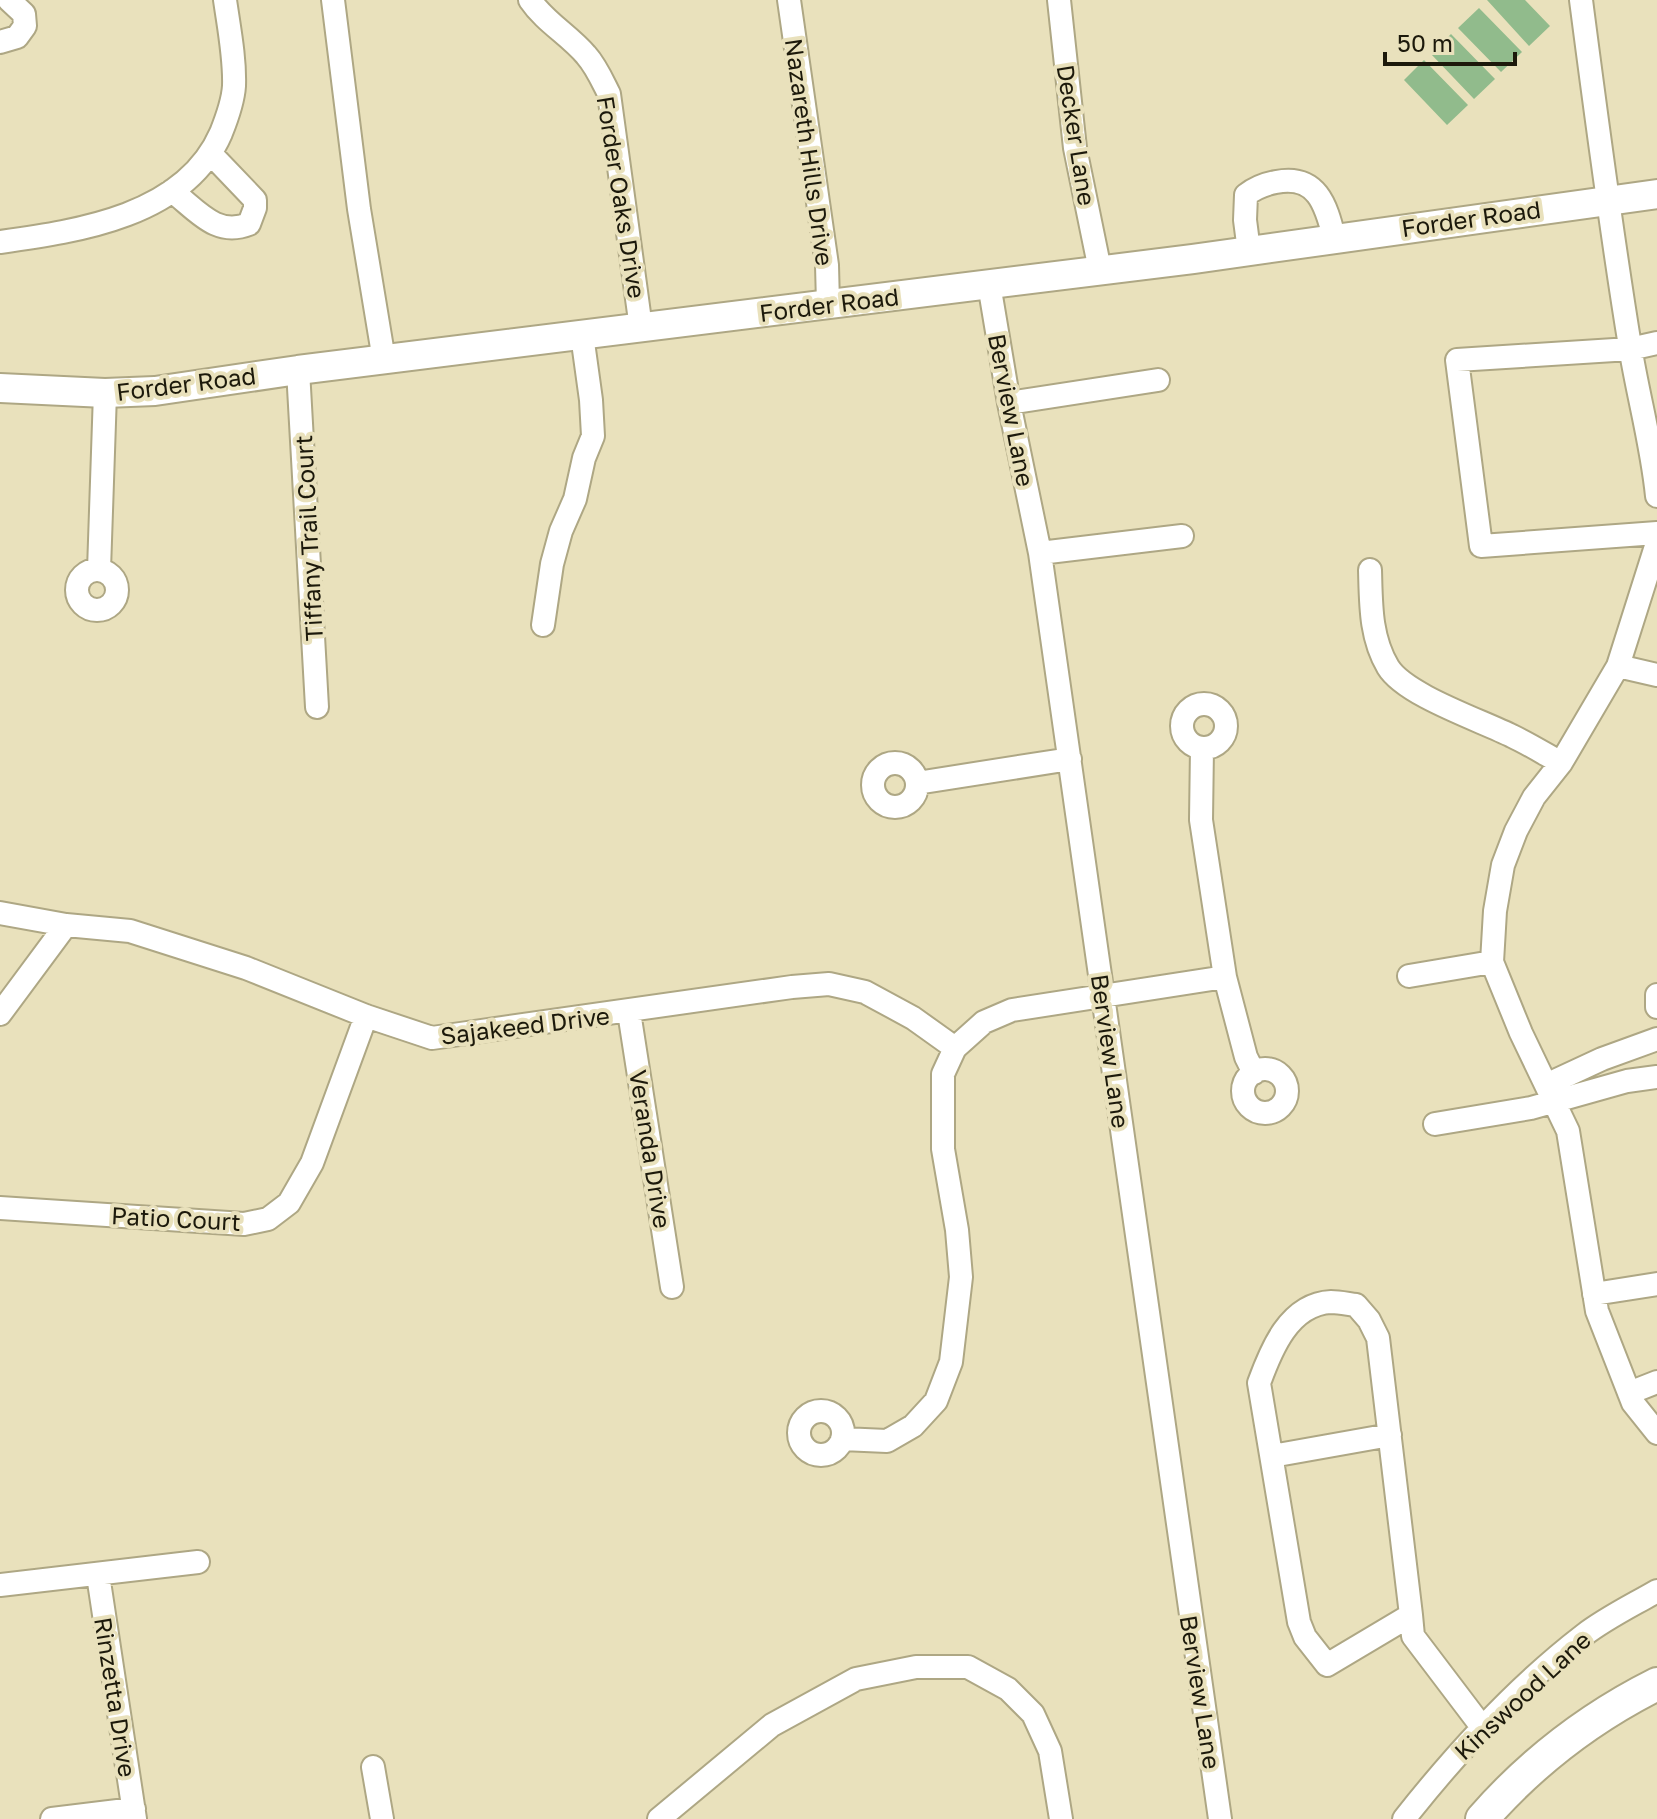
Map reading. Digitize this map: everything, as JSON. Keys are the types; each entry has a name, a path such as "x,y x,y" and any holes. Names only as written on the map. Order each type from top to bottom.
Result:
{"highway":[{"path":"1482,1819 1559,1746 1606,1712 1657,1684"}],"main road":[{"name":"Forder Road","path":"0,388 105,393 155,391 298,370 1249,251 1657,194"}],"street":[{"path":"0,42 17,37 25,26 24,14 9,0"},
{"path":"0,242 72,232 144,207 188,179 212,155 226,122 234,86 225,0"},
{"path":"333,0 359,209 384,360"},
{"name":"Forder Oaks Drive","path":"530,0 584,53 598,70 609,94 641,328"},
{"name":"Nazareth Hills Drive","path":"789,0 827,265 828,304"},
{"name":"Decker Lane","path":"1059,0 1075,148 1100,270"},
{"path":"1581,0 1607,200 1630,349 1654,458 1657,496"},
{"path":"172,191 216,225 233,230 249,224 255,200 212,155"},
{"path":"1249,251 1246,195 1253,189 1290,180 1309,187 1326,208 1334,237"},
{"name":"Berview Lane","path":"989,284 1009,403 1040,553 1220,1819"},
{"path":"543,625 552,564 593,436 582,335"},
{"path":"1657,343 1630,349 1457,360 1481,546 1657,533"},
{"name":"Tiffany Trail Court","path":"298,370 317,707"},
{"path":"1009,403 1158,380"},
{"path":"99,570 105,393"},
{"path":"1040,553 1182,536"},
{"path":"1657,543 1618,666 1561,763 1534,797 1516,831 1503,865 1495,911 1492,962 1521,1033 1568,1131 1597,1311 1633,1403 1657,1433"},
{"path":"1370,570 1372,619 1378,648 1389,669 1406,687 1516,738 1561,763"},
{"path":"1618,666 1657,675"},
{"path":"1202,748 1201,820 1225,977 1246,1057 1254,1073"},
{"path":"917,783 1070,759"},
{"name":"Sajakeed Drive","path":"0,913 66,925 130,931 246,968 366,1016 432,1038 829,984 879,998 955,1048"},
{"path":"0,1014 66,925"},
{"path":"1409,976 1492,962"},
{"path":"842,1439 887,1441 913,1426 936,1401 951,1362 961,1277 957,1230 943,1149 943,1074 955,1048 984,1022 1012,1010 1225,977"},
{"path":"1657,995 1657,1007"},
{"name":"Veranda Drive","path":"629,1012 672,1287"},
{"name":"Patio Court","path":"0,1208 244,1224 268,1219 289,1203 312,1163 366,1016"},
{"path":"1550,1094 1602,1059 1657,1039"},
{"path":"1435,1124 1550,1094 1657,1077"},
{"path":"1594,1294 1657,1284"},
{"path":"1411,1615 1327,1665 1305,1637 1299,1622 1259,1383 1271,1351 1291,1320 1316,1305 1332,1302 1356,1305 1369,1320 1378,1338 1390,1435 1411,1615 1413,1636 1482,1727"},
{"path":"1629,1393 1657,1382"},
{"path":"1272,1456 1390,1435"},
{"path":"0,1585 198,1562"},
{"name":"Rinzetta Drive","path":"98,1575 134,1814"},
{"name":"Kinswood Lane","path":"1404,1819 1482,1727 1585,1635 1657,1591"},
{"path":"659,1819 772,1725 856,1679 916,1667 968,1667 1008,1689 1033,1714 1050,1751 1061,1819"},
{"path":"373,1767 382,1819"},
{"path":"52,1819 134,1814"}],"green space":[{"path":"1487,0 1525,0 1550,26 1529,46"},
{"path":"1479,8 1522,52 1501,72 1458,28"},
{"path":"1451,34 1495,79 1474,99 1431,54"},
{"path":"1424,60 1468,105 1447,125 1404,80"}]}
